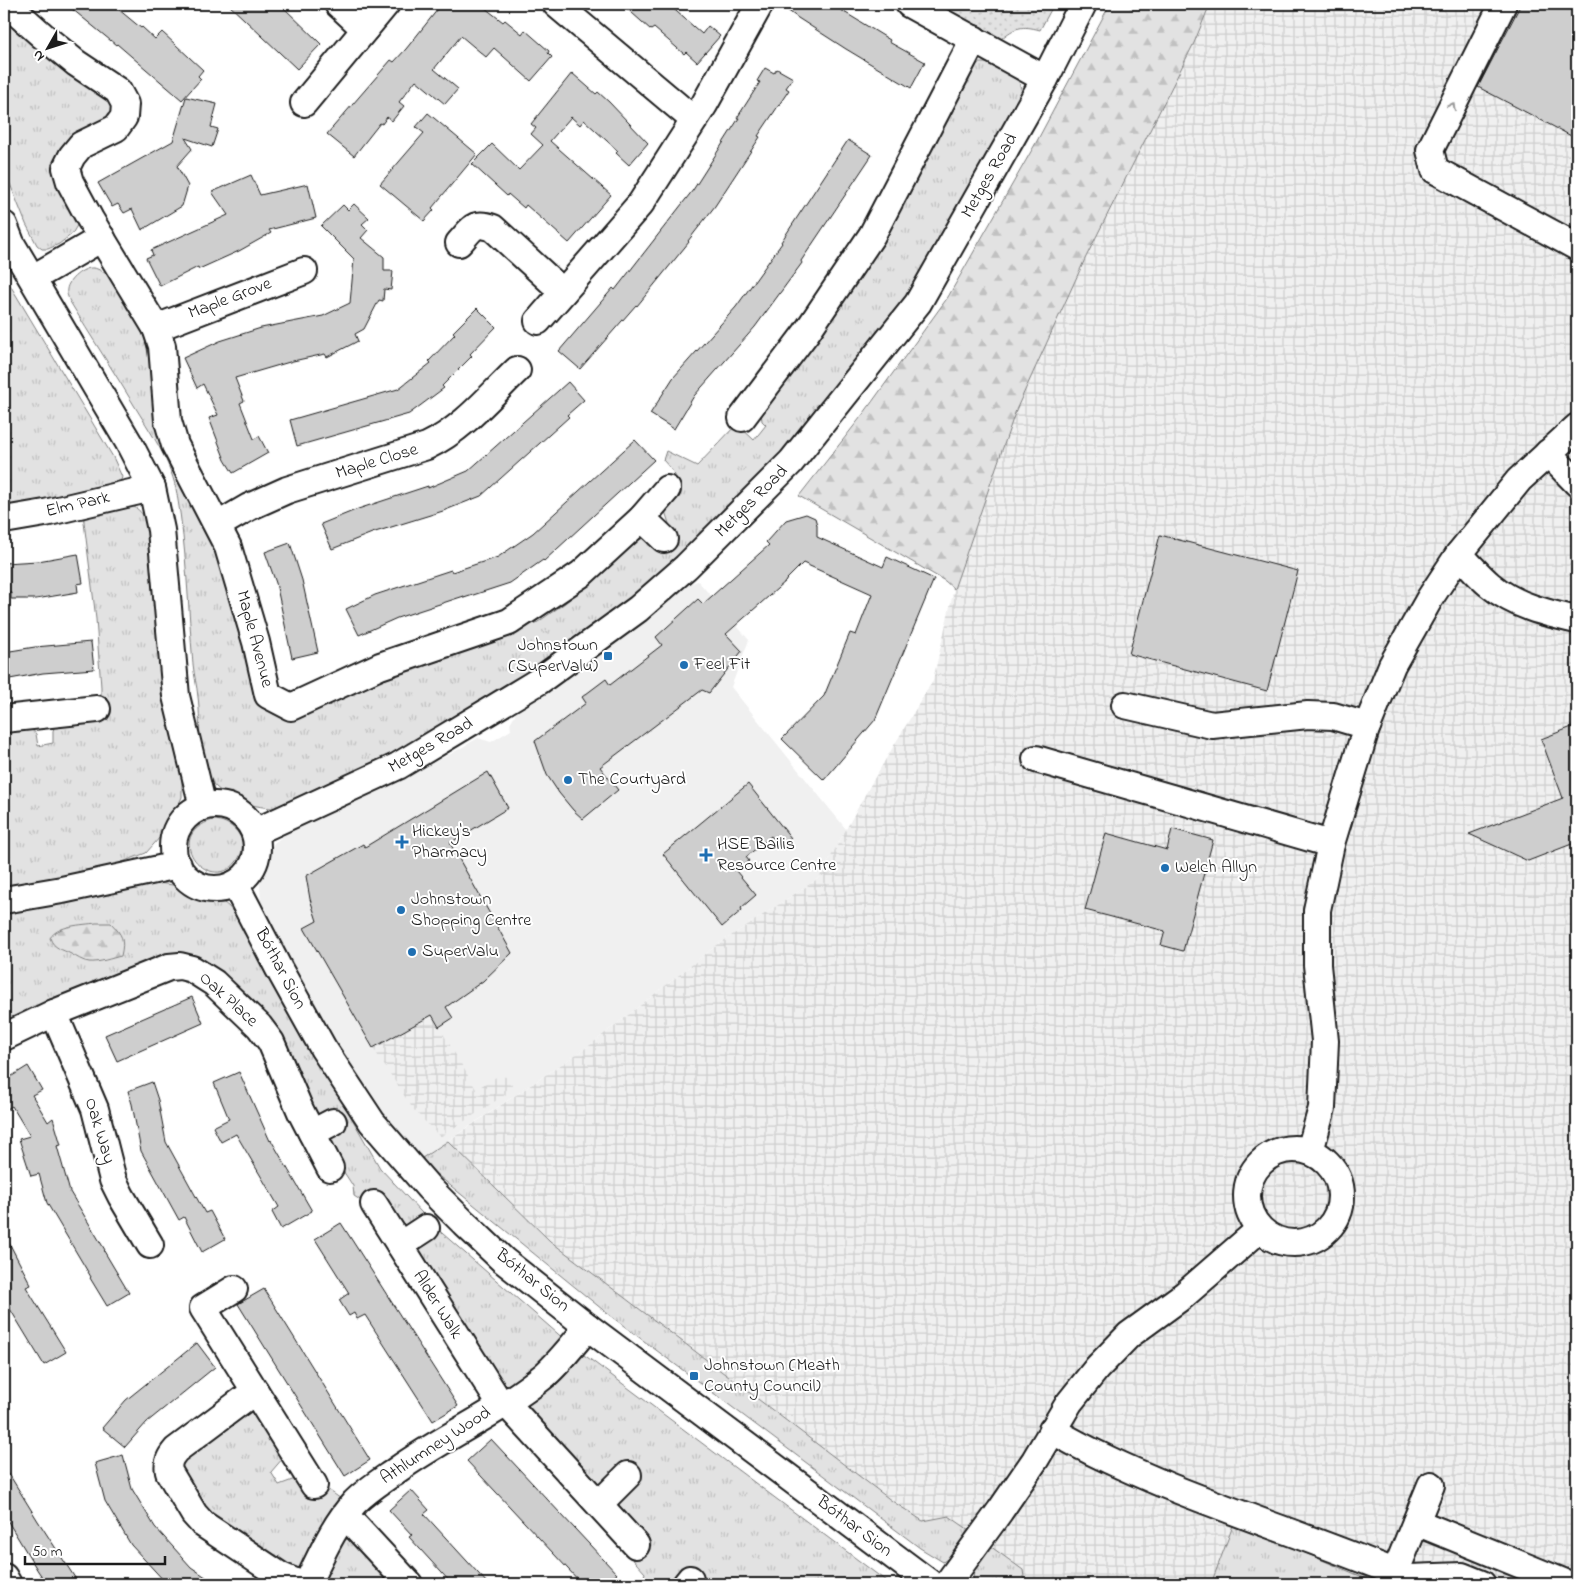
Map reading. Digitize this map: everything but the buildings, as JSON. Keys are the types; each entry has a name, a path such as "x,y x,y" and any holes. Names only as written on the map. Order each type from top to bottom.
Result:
{"street":[{"name":"Maple Avenue","path":"8,4 69,57 118,91 125,104 124,116 116,128 81,145 72,156 66,168 70,182 156,328 162,346 168,421 175,445 228,547 254,632 268,695 291,707 380,666 509,622 581,574 642,518 667,489"},
{"path":"338,4 365,29"},
{"path":"304,103 386,4"},
{"path":"556,4 694,120"},
{"path":"538,321 641,203 694,120 760,4"},
{"path":"909,4 1045,79"},
{"name":"Metges Road","path":"255,832 398,766 539,681 638,609 686,567 792,462 918,303 1045,79 1083,4"},
{"path":"1503,4 1430,150 1435,170 1577,247"},
{"path":"742,418 806,333 872,235 974,39"},
{"path":"459,243 473,228 482,224 493,228 563,292"},
{"path":"4,225 11,242 129,443 152,488 161,530 176,696 203,807"},
{"path":"33,278 102,238"},
{"name":"Maple Grove","path":"156,328 304,271"},
{"name":"Maple Close","path":"218,526 249,507 287,490 428,446 444,438 459,427 517,370"},
{"path":"1310,1151 1322,1108 1325,1041 1317,965 1317,910 1331,844 1367,726 1392,665 1430,598 1459,554 1519,480 1577,427"},
{"path":"1548,453 1577,483"},
{"name":"Elm Park","path":"4,520 55,511 152,488"},
{"path":"642,518 664,539"},
{"path":"1459,554 1490,585 1513,600 1538,610 1577,620"},
{"path":"1125,705 1212,726 1308,715 1333,716 1367,726"},
{"path":"4,719 97,709"},
{"path":"1036,759 1331,844"},
{"path":"223,806 236,810 248,821 255,832 257,843 255,862 250,871 235,884 219,888 198,885 183,874 178,865 174,854 177,830 186,817 203,807 223,806"},
{"path":"4,900 62,890 178,865"},
{"name":"Bóthar Sion","path":"235,884 323,1048 372,1122 429,1188 464,1224 503,1260 588,1327 931,1584"},
{"name":"Oak Place","path":"4,1037 54,1012 169,967 180,966 192,969 214,983 259,1026 271,1042 301,1112 322,1127 330,1168"},
{"name":"Oak Way","path":"54,1012 95,1109 113,1180 150,1246"},
{"path":"1294,1148 1310,1151 1324,1158 1334,1170 1340,1184 1342,1200 1338,1215 1330,1228 1317,1238 1303,1243 1287,1243 1272,1238 1260,1229 1251,1216 1246,1200 1247,1184 1254,1170 1265,1158 1279,1150 1294,1148"},
{"name":"Alder Walk","path":"374,1204 503,1403 636,1545"},
{"path":"400,1245 426,1228"},
{"path":"947,1584 1035,1460 1069,1404 1097,1368 1129,1335 1184,1295 1260,1229"},
{"path":"234,1288 203,1308 314,1485"},
{"name":"Athlumney Wood","path":"307,1584 325,1546 345,1515 372,1487 416,1456 503,1403 545,1374 588,1327"},
{"path":"255,1391 176,1450 168,1464 169,1472 194,1514 204,1524 280,1576 300,1584"},
{"path":"1052,1430 1079,1446 1139,1474 1216,1506 1409,1580 1462,1576 1482,1584"},
{"path":"599,1504 628,1475"},
{"path":"1409,1580 1416,1522 1430,1486"},
{"path":"345,1515 409,1584"},
{"path":"1416,1522 1568,1584"},
{"path":"4,1577 8,1584"}],"shaded area":[{"path":"1210,4 1577,4 1577,1584 1025,1584 1023,1570 923,1521 892,1501 550,1241 448,1141 590,1045 717,945 819,878 871,784 933,680 954,589 1016,410 1085,259 1194,43"},
{"name":"Johnstown Shopping Centre","path":"698,581 749,640 731,687 846,829 819,878 717,945 590,1045 419,1160 375,1104 339,1053 297,981 261,907 260,884 263,860 274,843 290,831 447,756 478,738 491,742 511,730 510,723 516,713 606,651 686,585"},
{"path":"432,1015 476,1089 498,1076 507,1077 514,1089 440,1137 413,1109 373,1048"}],"green space":[{"path":"938,4 1054,4 1040,30 1023,27 1010,32 1001,39"},
{"path":"1110,4 1210,4 1194,43 1085,259 1016,410 954,589 945,581 799,496 864,413 948,297 1037,141"},
{"path":"4,12 108,98 114,114 80,138 79,222 72,234 59,244 48,249 42,249 37,245 26,224 4,169"},
{"path":"976,63 989,63 1005,69 1019,82 1022,92 1010,122 926,273 819,415 649,591 464,720 282,809 261,807 240,801 230,797 213,784 207,775 202,759 198,693 193,664 185,557 175,483 155,440 69,300 67,289 73,278 89,268 93,268 114,278 141,326 156,393 207,522 251,655 251,681 256,692 268,706 538,622 565,603 600,574 633,542 644,538 652,541 672,533 664,508 677,484 674,474 663,460 666,451 697,466 737,424 754,440 766,425 762,421 761,413 969,70"},
{"path":"4,275 113,457 122,477 120,483 4,513"},
{"path":"126,504 137,509 143,515 149,536 182,771 182,797 168,828 146,853 109,867 4,890 4,729 31,728 36,734 38,746 53,743 55,724 101,705 96,619 83,514"},
{"path":"213,820 226,823 232,827 237,831 242,843 240,856 230,868 218,872 206,869 196,862 190,851 190,839 197,828"},
{"path":"158,883 186,887 205,893 213,896 231,909 245,930 380,1168 435,1227 565,1340 517,1383 506,1385 495,1379 419,1251 421,1244 406,1230 354,1196 353,1186 336,1160 331,1141 333,1136 325,1117 316,1115 208,965 4,1027 4,911"},
{"path":"96,923 111,923 118,931 123,945 121,956 97,962 86,961 56,947 50,938 64,928"},
{"path":"448,1141 550,1241 892,1501 923,1521 949,1516 972,1532 954,1554 943,1562 920,1548 608,1314 419,1160"},
{"path":"578,1352 890,1584 692,1584 660,1581 657,1584 641,1584 645,1573 628,1554 619,1503 623,1494 603,1485 595,1485 527,1412 528,1401"},
{"path":"250,1410 261,1414 283,1458 271,1472 279,1485 295,1479 314,1498 327,1489 344,1501 303,1566 294,1569 281,1566 205,1512 178,1469 179,1461"},
{"path":"1234,1523 1379,1584 1211,1584"},
{"path":"347,1539 354,1540 399,1584 318,1584 338,1543"},
{"path":"990,1546 1023,1570 1025,1584 973,1584 974,1566"}],"place":[{"name":"Johnstown (SuperValu)","path":"608,656"},
{"name":"Feel Fit","path":"684,665"},
{"name":"The Courtyard","path":"568,780"},
{"name":"Hickey's Pharmacy","path":"402,842"},
{"name":"HSE Bailis Resource Centre","path":"706,855"},
{"name":"Welch Allyn","path":"1165,868"},
{"name":"Johnstown Shopping Centre","path":"401,910"},
{"name":"SuperValu","path":"412,952"},
{"name":"Johnstown (Meath County Council)","path":"694,1376"}]}
